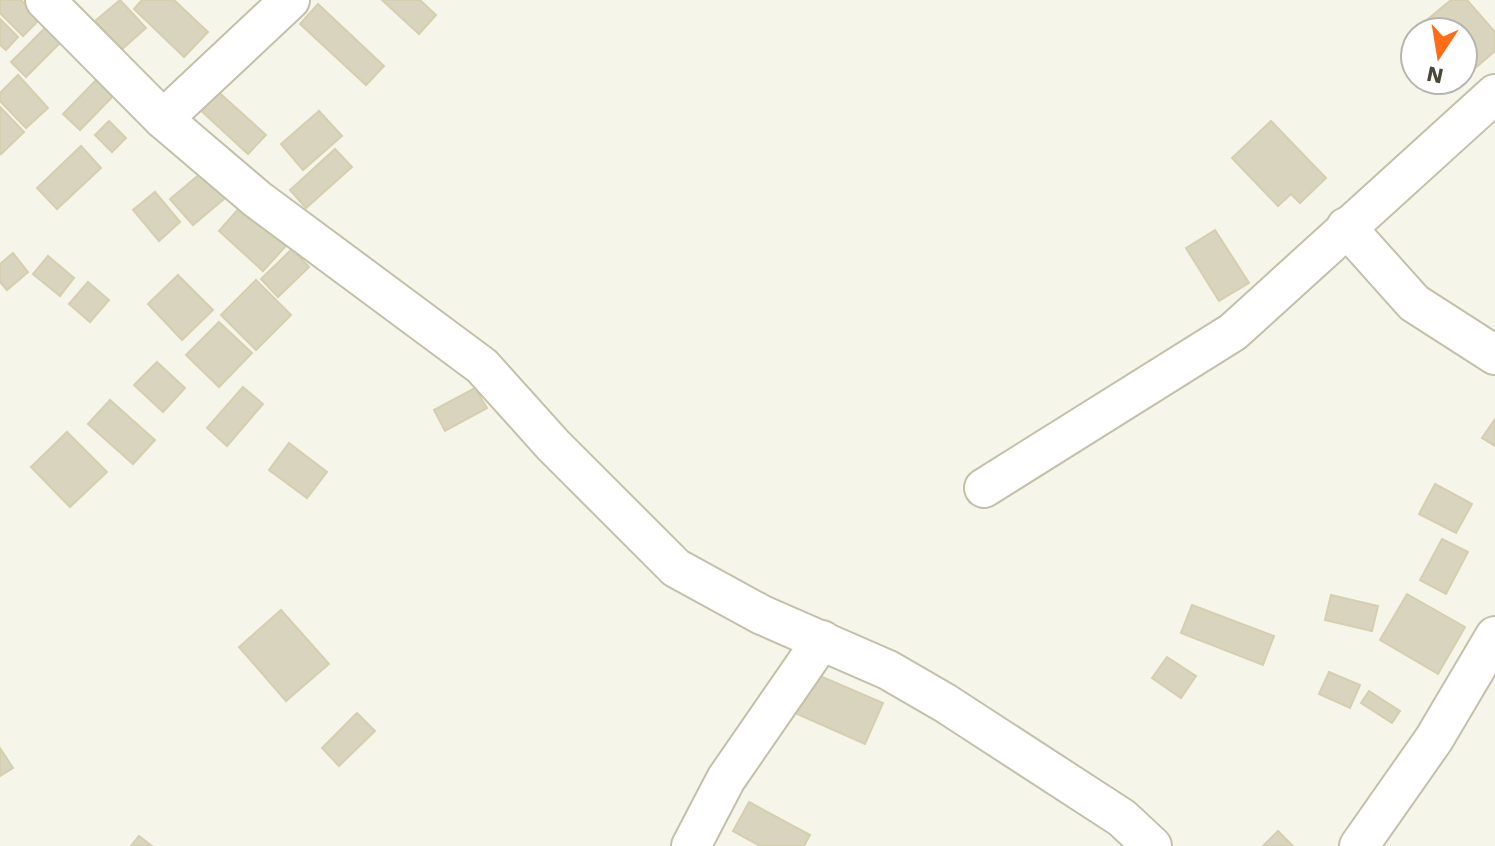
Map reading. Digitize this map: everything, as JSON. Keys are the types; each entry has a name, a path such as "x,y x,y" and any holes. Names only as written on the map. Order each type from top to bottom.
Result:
{"street":[{"path":"45,0 163,119 257,199 482,366 553,445 676,568 762,615 888,670 945,703 1122,818 1152,846"},
{"path":"163,119 290,0"},
{"path":"984,488 1233,332 1495,94"},
{"path":"1346,227 1414,303 1495,355"},
{"path":"1359,846 1434,739 1495,636"},
{"path":"691,846 726,779 822,640"}],"building":[{"path":"0,0 21,0 40,19 23,36 0,13"},
{"path":"120,0 146,28 121,50 95,21"},
{"path":"142,0 174,0 208,32 184,57 134,9"},
{"path":"382,0 420,0 436,15 419,34"},
{"path":"1451,0 1467,0 1495,32 1495,51 1479,65 1479,16 1432,16"},
{"path":"318,4 384,66 366,85 300,24"},
{"path":"0,19 18,37 6,50 0,45"},
{"path":"47,26 62,41 26,77 11,62"},
{"path":"105,71 122,87 80,130 63,114"},
{"path":"18,75 48,108 26,128 0,101 0,93"},
{"path":"214,88 266,135 248,154 197,107"},
{"path":"0,107 24,132 1,154 0,152"},
{"path":"319,111 342,136 303,170 281,144"},
{"path":"109,121 126,138 112,152 95,135"},
{"path":"1271,121 1326,178 1300,203 1291,194 1278,206 1232,158"},
{"path":"81,146 101,168 57,209 37,188"},
{"path":"335,149 352,167 306,208 290,190"},
{"path":"213,163 236,189 193,225 170,199"},
{"path":"155,192 180,222 159,241 133,210"},
{"path":"249,197 294,237 263,271 219,231"},
{"path":"1215,230 1249,283 1219,301 1186,248"},
{"path":"292,249 309,267 278,297 261,279"},
{"path":"13,253 28,272 7,290 0,282 0,264"},
{"path":"48,256 74,278 60,296 33,274"},
{"path":"178,275 213,310 182,340 148,304"},
{"path":"256,280 291,315 256,350 221,315"},
{"path":"88,282 109,300 90,322 69,304"},
{"path":"219,322 252,353 219,387 186,355"},
{"path":"157,362 185,388 163,412 134,385"},
{"path":"243,387 263,404 227,446 207,428"},
{"path":"475,388 487,408 445,431 434,410"},
{"path":"110,400 155,440 133,464 88,424"},
{"path":"1495,419 1495,446 1482,438"},
{"path":"67,432 107,472 70,507 31,467"},
{"path":"289,443 327,472 307,498 269,470"},
{"path":"1435,484 1472,504 1456,533 1419,514"},
{"path":"1442,539 1468,552 1446,594 1420,580"},
{"path":"1407,594 1465,627 1438,674 1380,640"},
{"path":"1331,595 1378,606 1372,631 1325,620"},
{"path":"1192,605 1274,636 1263,665 1181,633"},
{"path":"281,610 329,664 286,701 239,647"},
{"path":"1167,657 1196,676 1181,698 1152,678"},
{"path":"1329,672 1360,685 1350,708 1319,694"},
{"path":"813,673 883,703 865,744 795,713"},
{"path":"1369,691 1400,711 1392,723 1361,703"},
{"path":"357,713 375,731 339,766 322,748"},
{"path":"0,748 13,768 0,776"},
{"path":"749,802 810,835 804,846 760,846 733,831"},
{"path":"1278,831 1293,846 1263,846"},
{"path":"139,836 152,846 131,846"}]}
